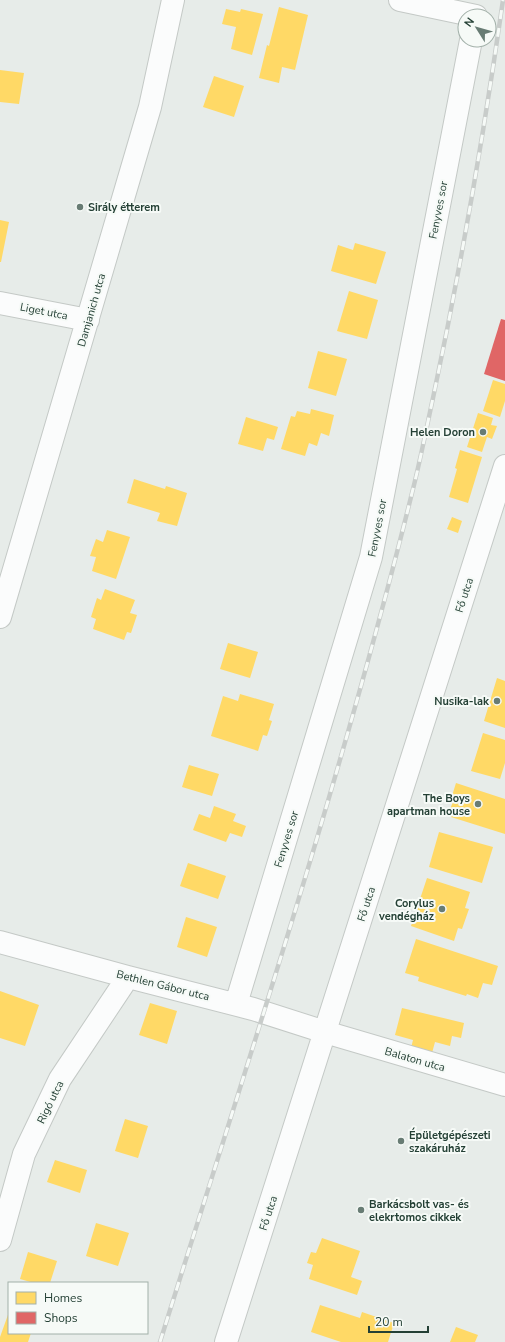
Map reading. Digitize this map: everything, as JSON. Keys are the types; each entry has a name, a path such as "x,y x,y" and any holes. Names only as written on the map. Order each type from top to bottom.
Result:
{"street":[{"name":"Damjanich utca","path":"0,618 150,107 173,0"},
{"path":"400,0 457,12"},
{"name":"Fenyves sor","path":"236,1004 371,557 469,48"},
{"name":"Liget utca","path":"0,303 88,320"},
{"name":"Fő utca","path":"226,1342 505,466"},
{"name":"Bethlen Gábor utca","path":"0,942 128,977 236,1004 325,1032"},
{"name":"Rigó utca","path":"0,1240 24,1154 60,1079 128,977"},
{"name":"Balaton utca","path":"325,1032 505,1085"}],"building: Homes":[{"path":"279,7 308,15 295,70 282,67 279,83 259,78 267,45 269,46"},
{"path":"226,9 240,12 241,9 263,14 252,55 231,49 236,27 222,24"},
{"path":"0,70 24,73 19,104 0,102"},
{"path":"214,76 244,86 234,117 203,107"},
{"path":"0,220 9,222 1,262 0,262"},
{"path":"355,243 386,252 376,284 331,271 338,245 353,250"},
{"path":"349,291 378,300 367,339 337,331"},
{"path":"318,351 347,359 336,396 308,388"},
{"path":"493,380 505,384 505,401 500,417 483,411"},
{"path":"311,409 334,415 329,436 321,433 317,446 309,443 305,456 281,449 291,416 295,417 297,411 310,414"},
{"name":"Helen Doron","path":"478,413 493,418 491,425 497,426 492,439 487,437 482,452 467,447"},
{"path":"246,417 278,427 274,440 267,438 263,451 238,444"},
{"path":"460,450 482,457 468,503 449,497 457,469 455,468"},
{"path":"134,479 165,489 166,486 187,493 177,526 157,521 160,513 127,503"},
{"path":"452,517 462,521 458,533 447,529"},
{"path":"107,530 130,537 116,579 92,571 96,557 90,556 96,539 103,542"},
{"path":"105,589 135,600 130,613 137,615 131,633 127,632 124,640 93,629 96,619 91,617 97,598 101,600"},
{"path":"228,643 258,652 250,678 220,669"},
{"name":"Nusika-lak","path":"497,678 505,681 505,728 484,721"},
{"path":"240,694 274,704 269,720 272,721 267,736 263,735 258,751 211,736 223,696 238,701"},
{"path":"483,733 505,740 505,763 500,779 471,771"},
{"path":"189,765 219,774 212,796 182,787"},
{"name":"The Boys apartman house","path":"456,783 505,799 505,834 451,817 454,810 450,809 454,800 451,799"},
{"path":"214,806 236,814 233,821 246,826 242,837 230,833 226,842 193,830 199,814 210,818"},
{"path":"439,832 493,847 482,883 429,867"},
{"path":"188,863 226,876 218,899 180,886"},
{"name":"Corylus vendégház","path":"427,878 470,892 465,908 469,909 462,929 458,928 454,941 411,926"},
{"path":"186,917 217,927 207,957 177,947"},
{"path":"416,939 498,966 492,985 483,983 478,998 467,994 466,996 418,981 419,977 405,973"},
{"path":"0,991 39,1005 25,1046 0,1038"},
{"path":"150,1003 177,1011 167,1044 139,1035"},
{"path":"402,1008 464,1023 461,1038 452,1036 450,1046 435,1042 432,1053 411,1048 413,1040 395,1035"},
{"path":"125,1119 148,1126 138,1158 115,1151"},
{"path":"55,1160 87,1170 80,1193 47,1182"},
{"path":"96,1223 129,1233 118,1266 86,1256"},
{"path":"322,1238 360,1251 351,1277 362,1281 357,1295 309,1279 313,1265 307,1263 311,1252 316,1253"},
{"path":"28,1252 57,1261 50,1282 30,1282 20,1279"},
{"path":"320,1305 360,1318 362,1312 394,1323 388,1342 341,1342 311,1332"},
{"path":"8,1315 8,1334 31,1334 28,1342 0,1342 0,1337"},
{"path":"456,1327 478,1335 475,1342 450,1342"}],"building: Shops":[{"path":"501,319 505,320 505,381 484,374"}],"railway":[{"path":"160,1342 260,1026 324,814 355,707 412,493 443,348 462,249 480,150 503,0"}],"place":[{"name":"Sirály étterem","path":"80,207"},
{"name":"Helen Doron","path":"483,432"},
{"name":"Nusika-lak","path":"497,701"},
{"name":"The Boys apartman house","path":"478,804"},
{"name":"Corylus vendégház","path":"442,909"},
{"name":"Épületgépészeti szakáruház","path":"401,1141"},
{"name":"Barkácsbolt vas- és elekrtomos cikkek","path":"361,1210"}]}
